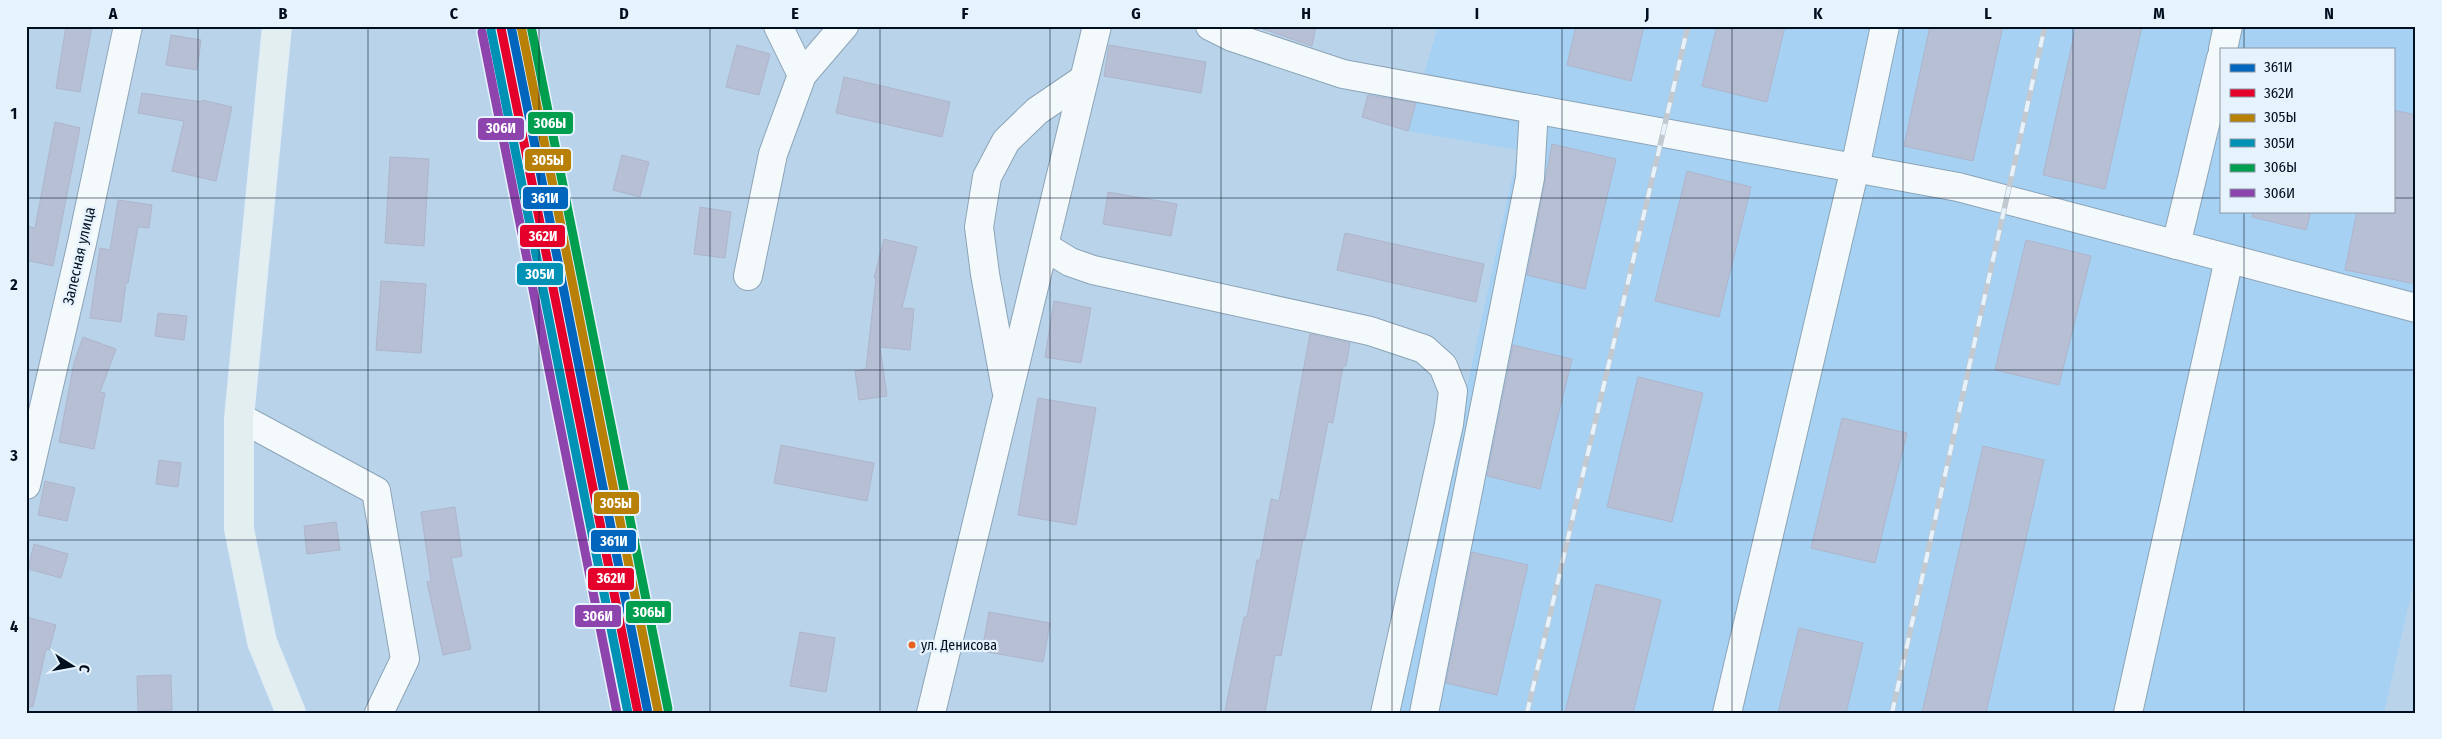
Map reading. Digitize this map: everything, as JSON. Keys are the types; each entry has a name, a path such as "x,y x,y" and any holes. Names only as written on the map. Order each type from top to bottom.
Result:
{"main road":[{"path":"277,26 239,416 239,529 262,642 291,713"}],"street":[{"name":"Залесная улица","path":"26,485 82,244 128,26"},
{"path":"778,26 802,75"},
{"path":"748,276 773,154 802,75 844,26"},
{"path":"931,713 1097,26"},
{"path":"1210,26 1232,37 1342,74 1958,187 2416,308"},
{"path":"1727,713 1855,168 1885,26"},
{"path":"2223,48 2228,26"},
{"path":"2176,245 2220,62"},
{"path":"1008,399 985,274 979,227 988,177 1006,140 1037,112 1084,79"},
{"path":"1424,713 1530,178 1534,109"},
{"path":"1044,246 1070,262 1093,270 1370,331 1424,349 1443,366 1452,391 1450,424 1385,713"},
{"path":"2128,713 2230,259"},
{"path":"239,416 376,491 405,659 379,713"}],"shaded area":[{"path":"1438,26 2416,26 2416,586 2413,586 2384,713 1397,713 1518,150 1408,131 1362,117 1372,82 1418,95"}],"building":[{"path":"66,26 92,26 80,92 56,88"},
{"path":"1254,26 1316,26 1312,46"},
{"path":"1576,26 1644,26 1631,81 1567,65"},
{"path":"1717,26 1785,26 1767,102 1702,86"},
{"path":"1930,26 2003,26 1973,161 1904,146"},
{"path":"2076,26 2142,26 2105,189 2043,175"},
{"path":"171,35 201,40 197,70 166,65"},
{"path":"737,45 770,54 759,95 726,87"},
{"path":"1109,45 1206,62 1201,93 1104,76"},
{"path":"844,77 950,102 942,137 836,113"},
{"path":"142,93 202,102 202,100 232,107 216,181 172,171 184,121 138,113"},
{"path":"1368,95 1416,103 1408,131 1362,117"},
{"path":"2394,110 2416,115 2416,284 2345,270 2357,212 2394,212"},
{"path":"55,122 80,128 53,266 26,260 26,226 35,228"},
{"path":"1552,144 1616,159 1585,289 1527,275"},
{"path":"622,155 649,162 640,197 613,190"},
{"path":"390,157 429,159 424,246 385,243"},
{"path":"1687,171 1751,187 1719,317 1655,301"},
{"path":"1108,192 1177,204 1171,236 1103,224"},
{"path":"118,200 152,205 149,228 138,227 128,283 126,283 121,322 90,318 100,248 110,250"},
{"path":"700,207 731,212 725,258 694,254"},
{"path":"2253,212 2311,212 2306,230 2252,217"},
{"path":"1345,233 1484,264 1476,302 1337,270"},
{"path":"884,239 917,247 902,308 914,309 910,350 880,347 887,396 859,400 855,371 866,369 876,278 874,278"},
{"path":"2026,240 2091,256 2059,385 1995,370"},
{"path":"381,281 426,284 421,353 376,350"},
{"path":"1054,301 1091,308 1081,363 1045,357"},
{"path":"158,313 187,316 184,340 155,336"},
{"path":"1310,334 1350,343 1346,366 1343,366 1333,423 1328,422 1281,656 1275,655 1265,713 1225,711 1244,617 1247,617 1257,560 1260,560 1271,499 1279,501"},
{"path":"83,337 116,349 100,392 105,393 94,449 59,442 74,363"},
{"path":"1513,345 1572,359 1540,489 1487,476"},
{"path":"1638,377 1703,393 1672,522 1607,507"},
{"path":"1038,398 1096,408 1076,525 1018,515"},
{"path":"1842,418 1907,433 1875,563 1811,548"},
{"path":"781,445 874,463 867,501 774,483"},
{"path":"1983,446 2044,460 1986,713 1922,713"},
{"path":"159,460 181,463 178,487 156,484"},
{"path":"45,481 75,488 67,521 38,515"},
{"path":"455,507 462,556 451,558 471,649 443,655 427,582 431,581 421,512"},
{"path":"336,522 340,550 307,554 304,526"},
{"path":"34,544 68,554 61,578 28,569"},
{"path":"1472,552 1528,565 1497,695 1446,683"},
{"path":"1596,584 1661,600 1633,713 1565,713"},
{"path":"989,612 1050,623 1043,662 982,651"},
{"path":"26,617 56,625 49,650 46,649 33,707 26,706"},
{"path":"1799,628 1863,643 1846,713 1778,713"},
{"path":"800,632 835,638 826,692 790,686"},
{"path":"171,675 172,710 138,711 137,676"}],"railway":[{"path":"495,26 632,713"},
{"path":"1527,713 1688,26"},
{"path":"1892,713 2045,26"}],"transit line":[{"name":"361И","path":"511,26 648,713"},
{"name":"305Ы","path":"521,26 658,711"},
{"name":"306Ы","path":"531,26 668,709"},
{"name":"362И","path":"501,28 638,713"},
{"name":"305И","path":"491,30 628,713"},
{"name":"306И","path":"482,32 617,713"}],"place":[{"name":"ул. Денисова","path":"912,645"}]}
